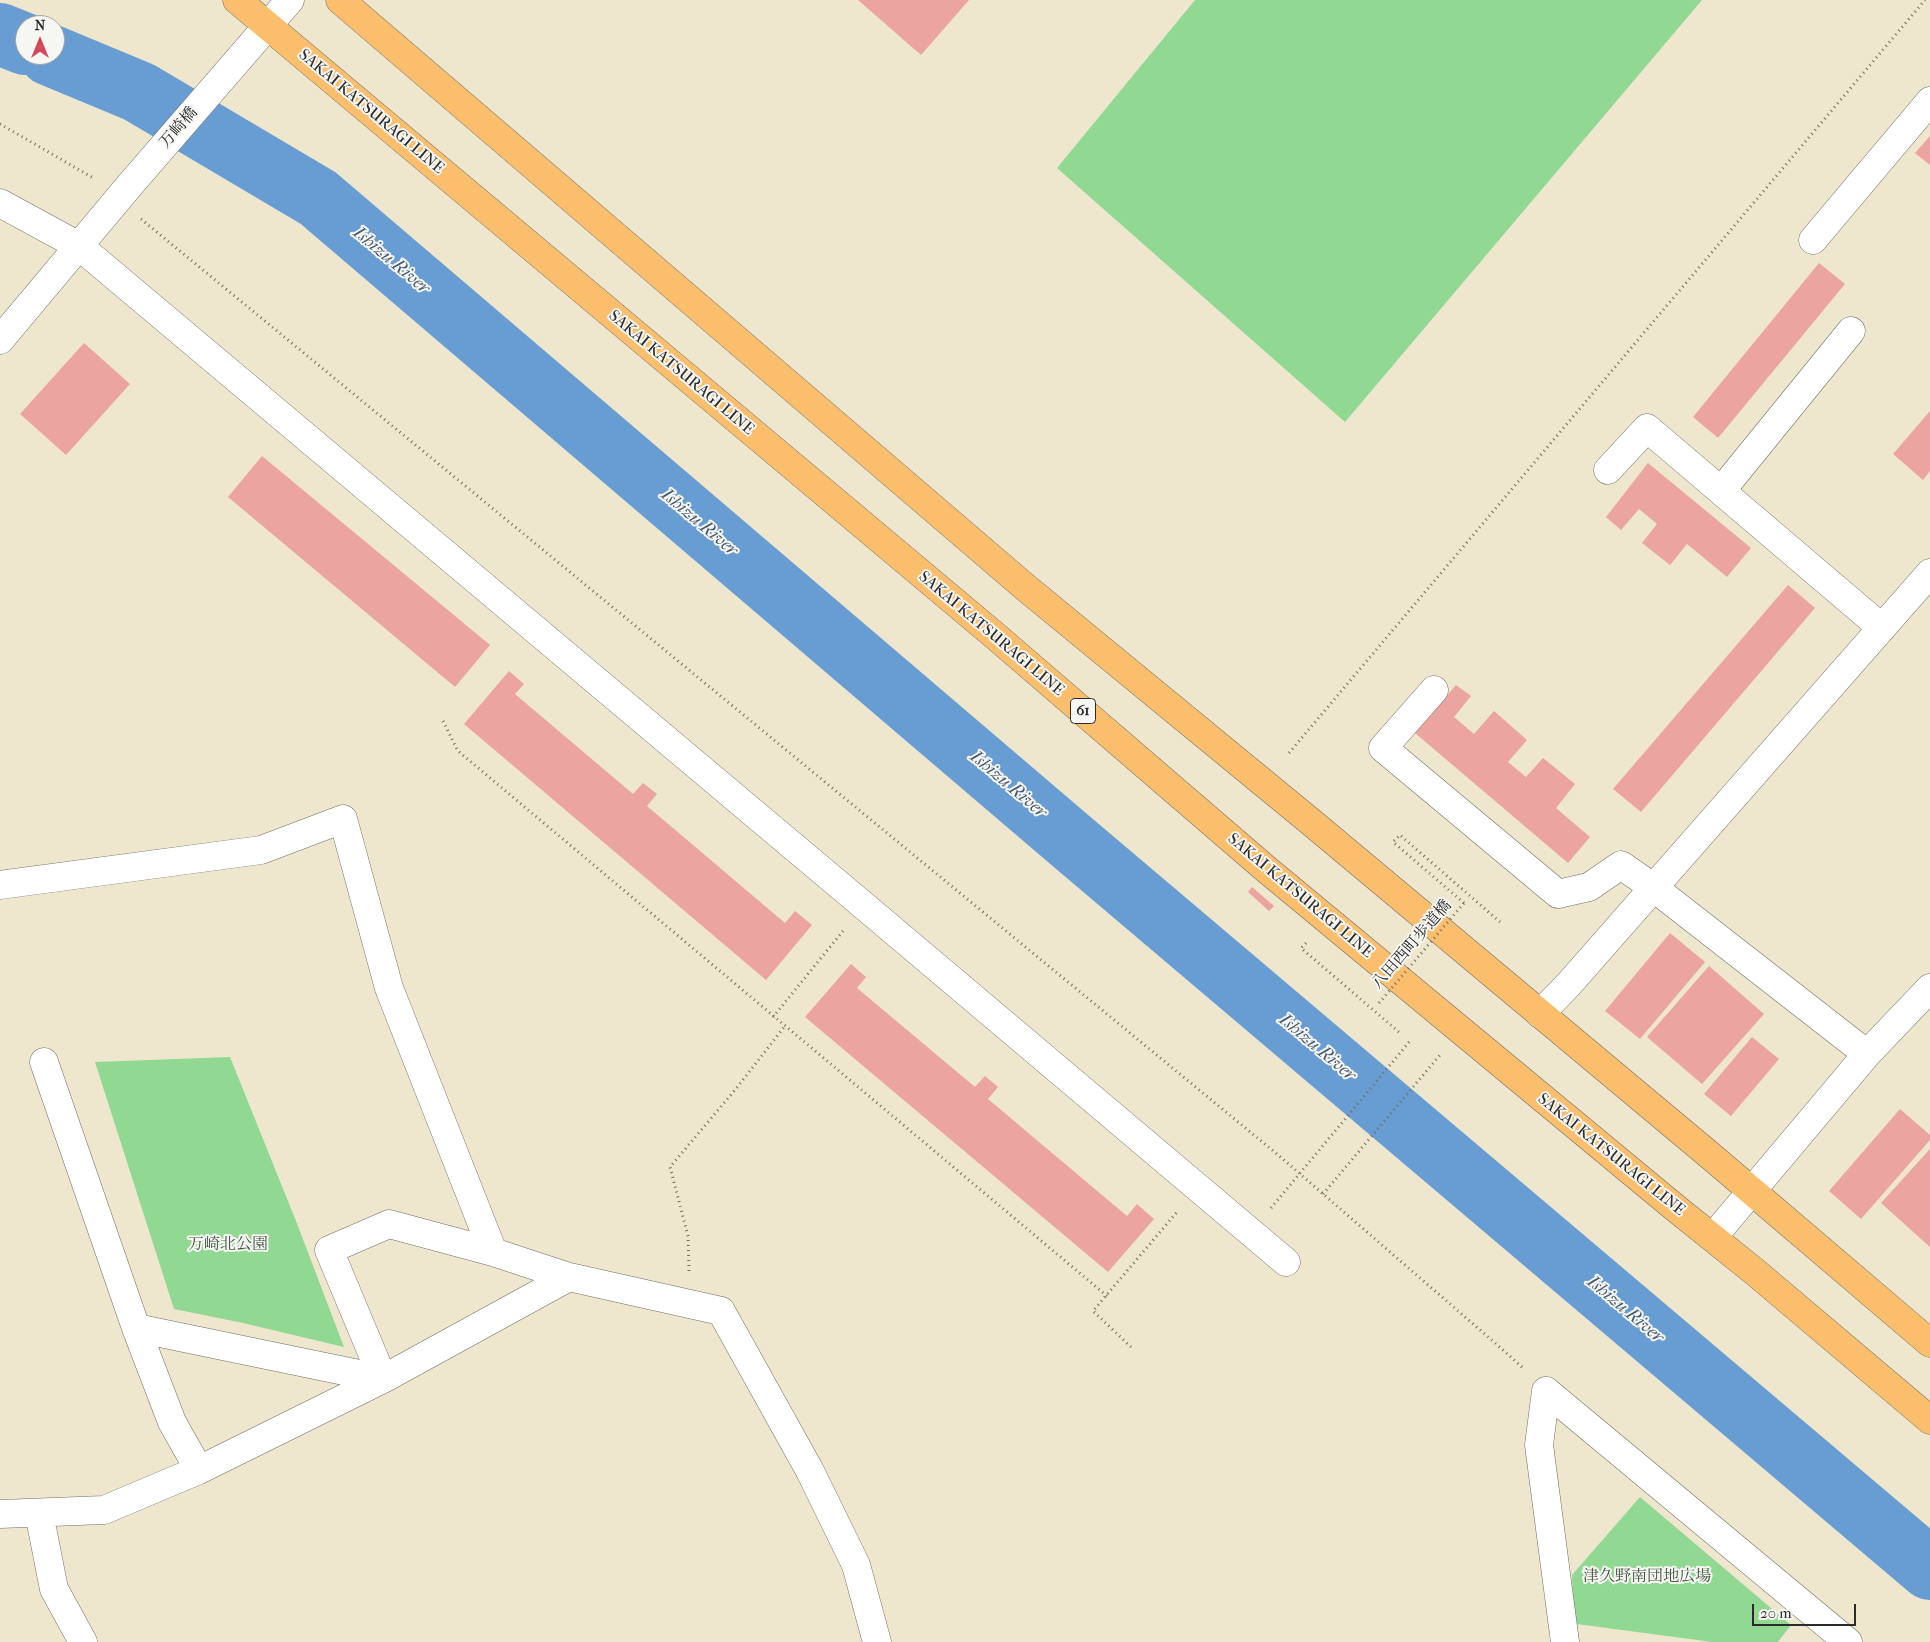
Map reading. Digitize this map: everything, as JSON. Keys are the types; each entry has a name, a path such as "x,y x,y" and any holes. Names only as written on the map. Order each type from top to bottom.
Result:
{"main road":[{"name":"SAKAI KATSURAGI LINE","path":"237,0 985,628 1266,869 1713,1237 1930,1420"},
{"path":"340,0 1025,588 1311,822 1713,1158 1930,1343"}],"street":[{"name":"万崎橋","path":"0,340 290,0"},
{"path":"1813,240 1930,102"},
{"path":"0,203 79,246 1286,1262"},
{"path":"1721,491 1850,331"},
{"path":"1608,470 1647,428 1882,628"},
{"path":"1540,1014 1570,984 1930,573"},
{"path":"1434,690 1383,748 1558,894 1589,887 1620,865 1654,888 1867,1054"},
{"path":"0,885 262,850 343,819 389,988 493,1252"},
{"path":"1713,1237 1867,1054 1930,988"},
{"path":"44,1062 136,1328 172,1422 200,1470"},
{"path":"383,1379 329,1250 389,1224 493,1252 569,1277 722,1311 810,1471 856,1565 877,1642"},
{"path":"0,1514 104,1510 200,1470 383,1379 569,1277"},
{"path":"136,1328 383,1379"},
{"path":"1546,1391 1539,1445 1565,1642"},
{"path":"1546,1391 1848,1642"},
{"path":"39,1513 54,1590 83,1642"}],"path":[{"path":"1289,753 1925,0"},
{"path":"0,124 99,182 124,193 1323,1194 1502,1348 1546,1391"},
{"path":"443,721 458,751 1107,1296"},
{"name":"八田西町歩道橋","path":"1371,997 1379,1003 1464,903 1393,842 1400,835 1500,922"},
{"path":"774,1017 863,905"},
{"path":"1314,948 1306,942 1301,948 1400,1033"},
{"path":"690,1304 688,1236 670,1168 785,1026"},
{"path":"1251,1233 1298,1173 1410,1041"},
{"path":"1323,1194 1444,1051"},
{"path":"1131,1347 1093,1311 1197,1188"}],"green space":[{"path":"1195,0 1702,0 1345,422 1057,168"},
{"name":"万崎北公園","path":"230,1057 344,1347 174,1309 95,1062"},
{"name":"津久野南団地広場","path":"1640,1497 1791,1625 1778,1642 1712,1642 1577,1624 1573,1602 1572,1575"}],"building":[{"path":"858,0 969,0 921,55"},
{"path":"1930,136 1930,165 1915,153"},
{"path":"1819,263 1845,284 1718,438 1693,417"},
{"path":"84,343 130,384 66,455 20,414"},
{"path":"1930,411 1930,471 1923,480 1893,454"},
{"path":"262,456 490,645 455,687 228,497"},
{"path":"1648,463 1751,548 1727,577 1687,544 1670,565 1642,543 1657,524 1639,509 1621,530 1606,517"},
{"path":"1788,585 1815,608 1641,812 1613,789"},
{"path":"509,671 524,684 515,694 633,794 643,783 657,794 647,806 785,923 795,911 812,925 766,980 464,724"},
{"path":"1456,685 1471,696 1454,717 1474,734 1494,711 1527,740 1508,762 1526,777 1543,758 1575,784 1556,808 1590,837 1568,863 1415,733"},
{"path":"1252,887 1274,906 1269,911 1248,892"},
{"path":"1670,933 1705,962 1640,1039 1605,1011"},
{"path":"851,964 866,977 857,988 975,1087 985,1076 998,1087 988,1099 1127,1216 1137,1204 1154,1219 1108,1272 805,1017"},
{"path":"1709,966 1764,1014 1702,1084 1647,1037"},
{"path":"1752,1037 1779,1059 1731,1116 1704,1094"},
{"path":"1900,1109 1930,1135 1930,1140 1861,1219 1829,1191"},
{"path":"1930,1149 1930,1247 1881,1203"}],"waterway":[{"name":"Ishizu River","path":"0,34 15,40"},
{"name":"Ishizu River","path":"65,61 139,92 318,198 1071,841 1930,1569"}]}
